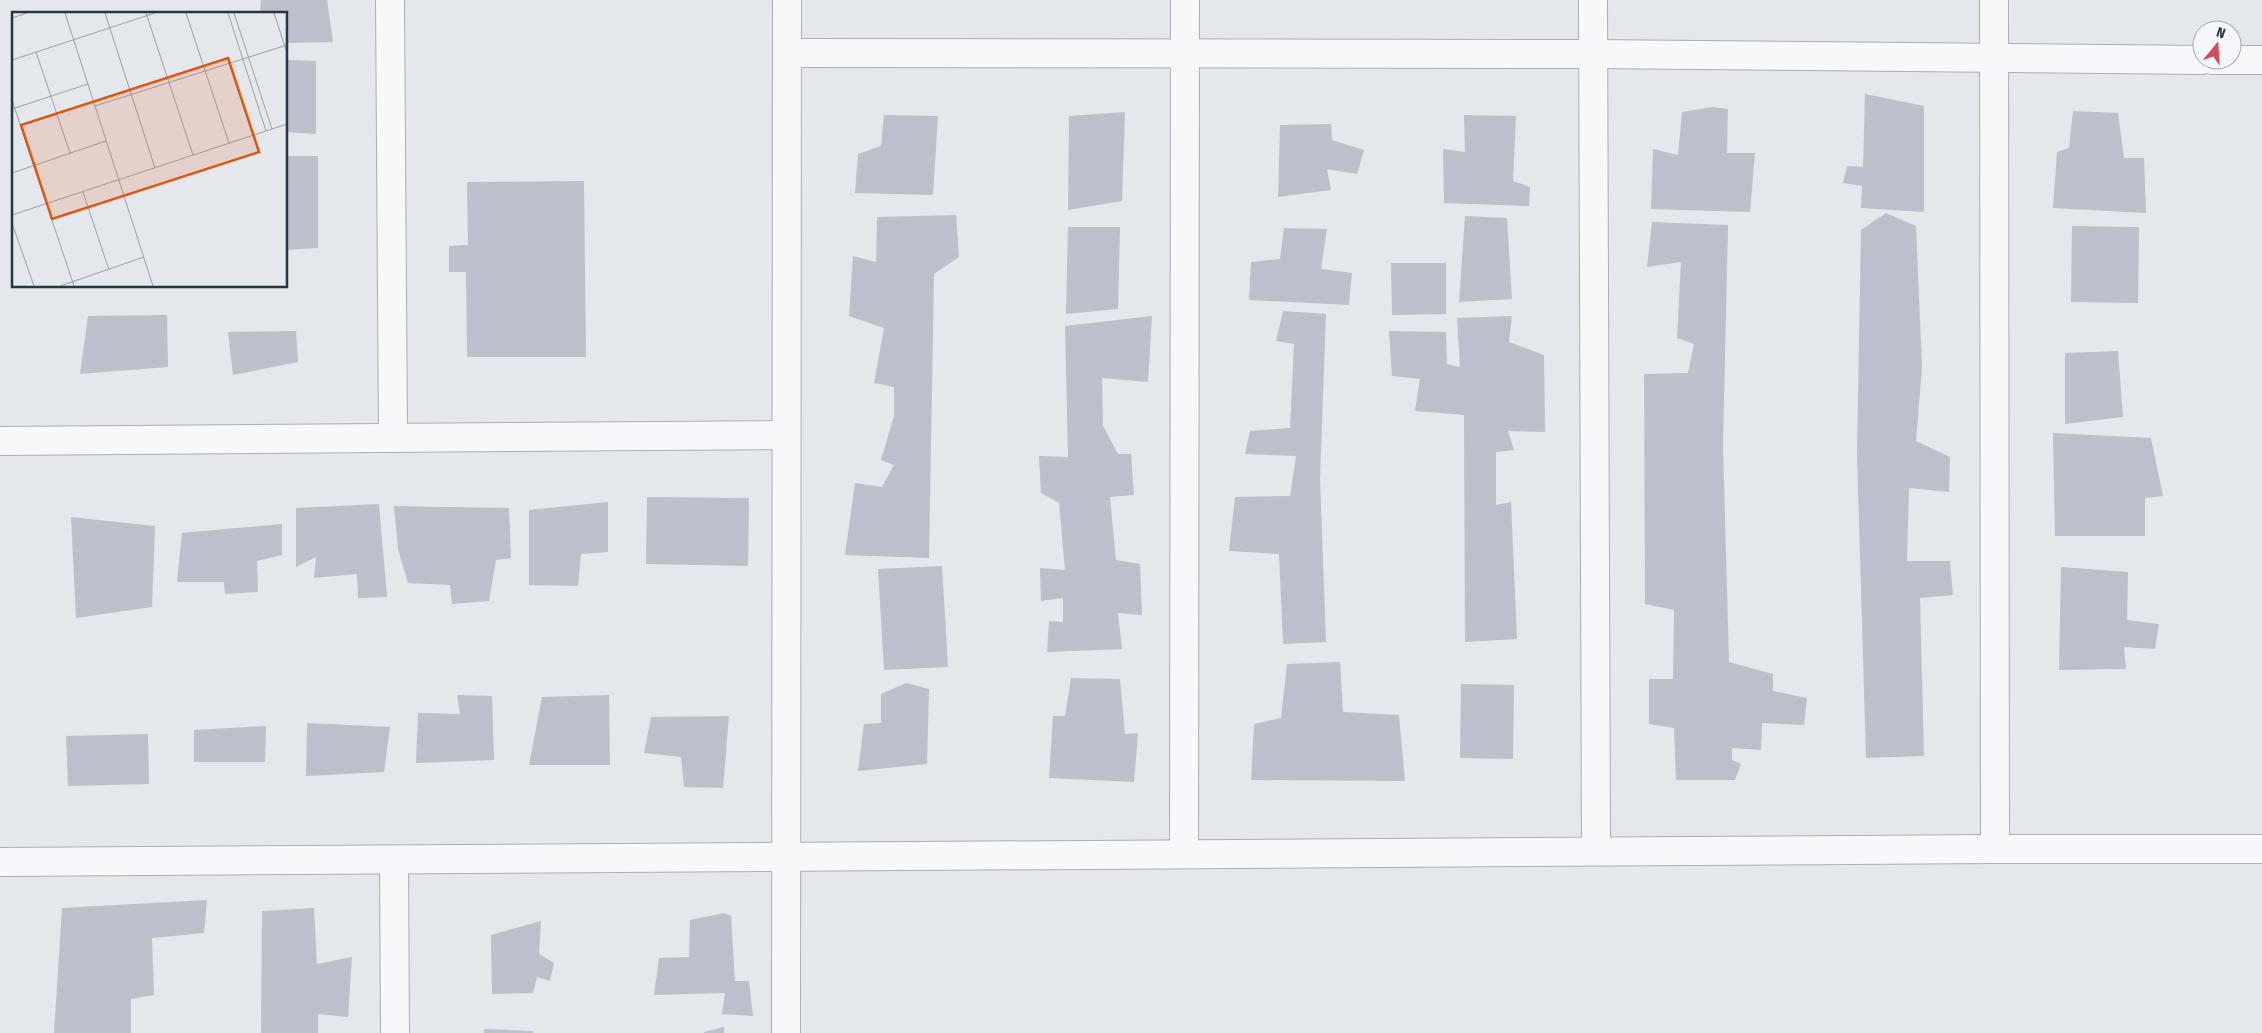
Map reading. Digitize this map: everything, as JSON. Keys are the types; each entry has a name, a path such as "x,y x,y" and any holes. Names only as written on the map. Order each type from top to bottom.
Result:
{"street":[{"path":"390,0 393,438"},
{"path":"786,1033 787,0"},
{"path":"1184,854 1186,0"},
{"path":"1593,0 1596,851"},
{"path":"1994,0 1995,849"},
{"path":"787,53 1185,55 1593,54 2192,60"},
{"path":"2242,60 2262,60"},
{"path":"0,441 786,435"},
{"path":"0,862 1596,851 2262,849"},
{"path":"394,860 395,1033"}],"building":[{"path":"261,0 327,0 333,42 288,43 288,12 260,12"},
{"path":"288,60 316,61 316,134 288,132"},
{"path":"1865,94 1924,106 1924,212 1861,208 1862,186 1843,183 1847,166 1863,167"},
{"path":"1712,107 1728,109 1727,153 1755,153 1750,212 1651,209 1653,149 1678,155 1682,112"},
{"path":"2073,111 2118,113 2124,158 2144,158 2146,213 2053,208 2057,152 2069,148"},
{"path":"1125,112 1122,201 1068,210 1069,116"},
{"path":"884,115 938,116 933,195 855,193 858,154 881,146"},
{"path":"1464,115 1516,116 1513,181 1530,187 1529,206 1444,203 1443,149 1465,152"},
{"path":"1331,124 1332,140 1364,150 1357,174 1327,169 1331,190 1278,197 1280,125"},
{"path":"288,156 318,156 318,248 288,250"},
{"path":"584,181 586,357 467,357 466,272 449,272 449,246 468,245 467,182"},
{"path":"1886,213 1916,226 1922,367 1916,441 1950,457 1949,492 1909,488 1907,561 1950,561 1953,595 1920,598 1924,756 1866,758 1857,454 1861,230"},
{"path":"956,215 959,257 934,274 929,558 845,555 855,483 882,487 894,465 881,460 894,416 894,387 874,383 884,328 849,316 853,256 876,262 877,217"},
{"path":"1465,216 1507,218 1512,299 1459,302"},
{"path":"1652,222 1728,225 1723,446 1729,662 1773,674 1773,691 1807,698 1804,725 1762,723 1761,750 1732,748 1732,760 1741,764 1735,780 1676,780 1674,728 1649,724 1649,679 1673,679 1674,610 1645,604 1644,374 1688,373 1694,344 1677,338 1681,262 1647,267"},
{"path":"2072,226 2139,227 2138,303 2071,302"},
{"path":"1068,227 1120,227 1118,309 1066,314"},
{"path":"1284,228 1327,229 1321,269 1352,273 1349,305 1249,300 1251,262 1280,259"},
{"path":"1391,263 1446,263 1446,314 1392,315"},
{"path":"1283,311 1326,314 1320,478 1326,642 1283,644 1279,554 1229,551 1235,497 1290,496 1296,456 1245,454 1250,431 1290,428 1294,344 1276,341"},
{"path":"167,315 168,367 80,374 88,316"},
{"path":"1152,316 1148,382 1102,378 1103,426 1118,454 1131,454 1134,495 1110,497 1116,560 1140,564 1142,615 1118,613 1122,649 1047,652 1049,621 1063,622 1063,598 1041,601 1040,568 1065,570 1059,503 1041,493 1039,456 1068,457 1065,326"},
{"path":"1512,316 1509,342 1544,355 1545,432 1508,431 1514,450 1496,452 1496,505 1511,502 1517,639 1465,642 1464,415 1415,411 1420,379 1392,376 1389,331 1446,332 1447,364 1460,367 1457,318"},
{"path":"296,331 298,362 233,375 228,332"},
{"path":"2118,351 2123,417 2065,424 2065,353"},
{"path":"2053,433 2151,438 2163,496 2145,498 2145,536 2055,536"},
{"path":"647,497 749,498 748,566 646,564"},
{"path":"608,502 608,552 581,554 578,586 529,585 529,510"},
{"path":"379,504 387,597 358,598 357,574 314,578 316,557 296,567 296,508"},
{"path":"394,506 509,508 511,558 496,560 489,601 452,604 450,585 408,583 398,549"},
{"path":"71,517 155,526 152,607 76,618"},
{"path":"282,524 282,555 257,561 258,592 225,594 224,582 177,582 182,533"},
{"path":"942,566 948,667 884,670 878,569"},
{"path":"2061,567 2128,572 2127,620 2159,624 2155,649 2124,647 2126,669 2059,670"},
{"path":"1340,662 1343,712 1399,715 1405,781 1251,780 1254,724 1281,718 1287,664"},
{"path":"1071,678 1120,679 1125,734 1138,733 1134,782 1049,778 1053,716 1065,716"},
{"path":"906,683 929,689 927,764 858,771 864,724 881,723 881,694"},
{"path":"1461,684 1514,685 1513,759 1460,758"},
{"path":"457,695 492,696 494,760 416,763 418,713 460,714"},
{"path":"609,695 610,765 529,765 542,697"},
{"path":"729,716 723,788 684,787 681,757 644,753 651,717"},
{"path":"307,723 390,727 384,772 306,776"},
{"path":"266,726 265,762 194,762 194,730"},
{"path":"148,734 149,784 68,786 66,736"},
{"path":"207,900 204,933 152,938 154,995 131,999 131,1033 54,1033 62,908"},
{"path":"314,908 317,964 352,957 348,1017 318,1014 318,1033 261,1033 262,911"},
{"path":"724,913 731,916 735,981 749,981 753,1016 722,1014 725,993 654,995 659,958 689,957 690,920"},
{"path":"541,921 539,954 554,963 550,981 537,977 533,993 492,994 491,935"},
{"path":"724,1027 724,1033 704,1033 704,1032"},
{"path":"484,1029 533,1031 533,1033 484,1033"}]}
